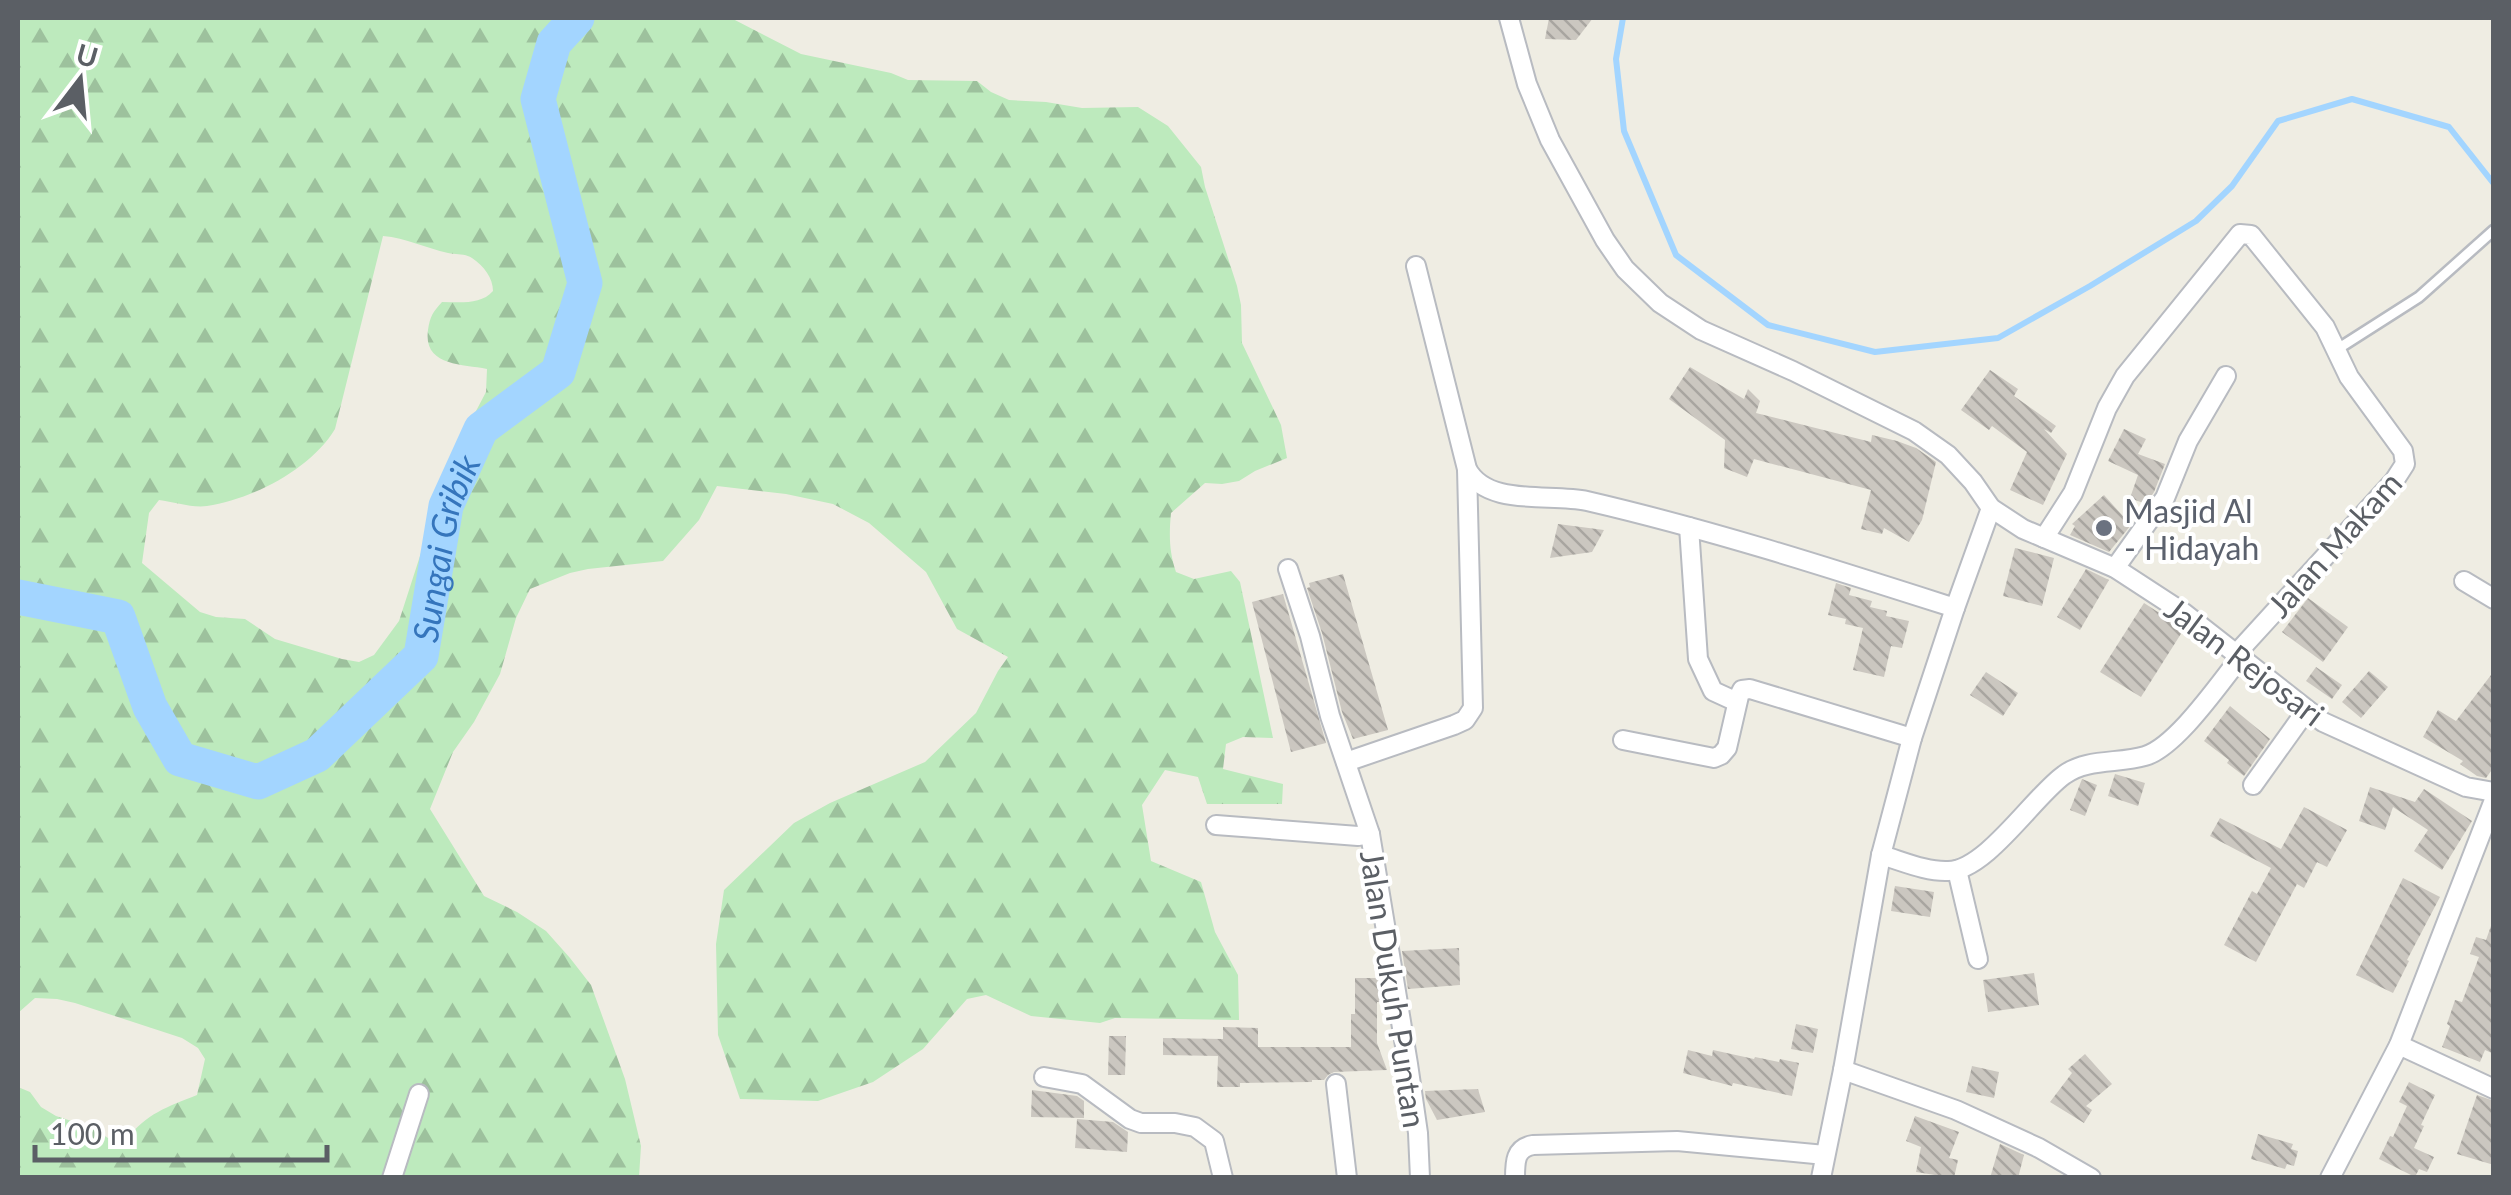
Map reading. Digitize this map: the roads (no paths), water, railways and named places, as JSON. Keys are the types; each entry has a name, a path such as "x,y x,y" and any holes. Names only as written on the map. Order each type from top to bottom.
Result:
{"street":[{"name":"Jalan Rejosari","path":"1509,18 1527,84 1550,140 1605,240 1641,286 1701,330 1914,431 1948,455 1991,508 2007,520 2115,568 2184,613 2306,711 2343,733 2466,786 2494,792"},
{"name":"Jalan Makam","path":"2044,538 2072,494 2106,408 2125,376 2240,234 2251,234 2325,327 2349,376 2403,451 2405,464 2238,656"},
{"path":"1346,762 1454,725 1465,720 1473,708 1466,470 1416,266"},
{"path":"2115,568 2162,504 2188,440 2226,376"},
{"path":"1466,470 1478,485 1499,493 1581,500 1730,536 1955,608"},
{"path":"1821,1178 1881,855 1912,738 1991,508"},
{"path":"1689,526 1698,659 1712,691 1737,702"},
{"path":"1288,569 1330,716 1370,834"},
{"path":"2464,581 2494,599"},
{"path":"1881,855 1936,870 1957,870 2019,822 2062,776 2083,766 2144,757 2168,744 2238,656"},
{"path":"1623,740 1714,758 1722,756 1737,702 1742,690 1750,688 1912,738"},
{"path":"2252,785 2306,711"},
{"path":"2330,1178 2398,1045 2486,841 2494,800"},
{"name":"Jalan Dukuh Puntan","path":"1216,825 1370,834 1408,1064 1420,1178"},
{"path":"1957,870 1978,959"},
{"path":"2398,1045 2494,1089"},
{"path":"1844,1070 1956,1110 2039,1148 2091,1178"},
{"path":"1044,1077 1082,1084 1141,1123 1195,1127 1214,1141 1223,1178"},
{"path":"1336,1084 1347,1178"},
{"path":"392,1178 419,1094"},
{"path":"1515,1178 1514,1164 1520,1150 1533,1145 1676,1141 1825,1156"}],"lane":[{"path":"2336,350 2419,297 2494,230"}],"waterway":[{"name":"Sungai Gribik","path":"18,597 118,617 150,707 180,759 258,782 317,755 421,656 446,506 481,429 558,372 585,283 538,99 554,43 577,18"},
{"path":"1623,18 1616,59 1624,131 1676,255 1768,325 1875,352 1998,338 2196,221 2232,186 2278,121 2352,99 2449,127 2494,184"}],"place":[{"name":"Masjid Al - Hidayah","path":"2104,528"}]}
